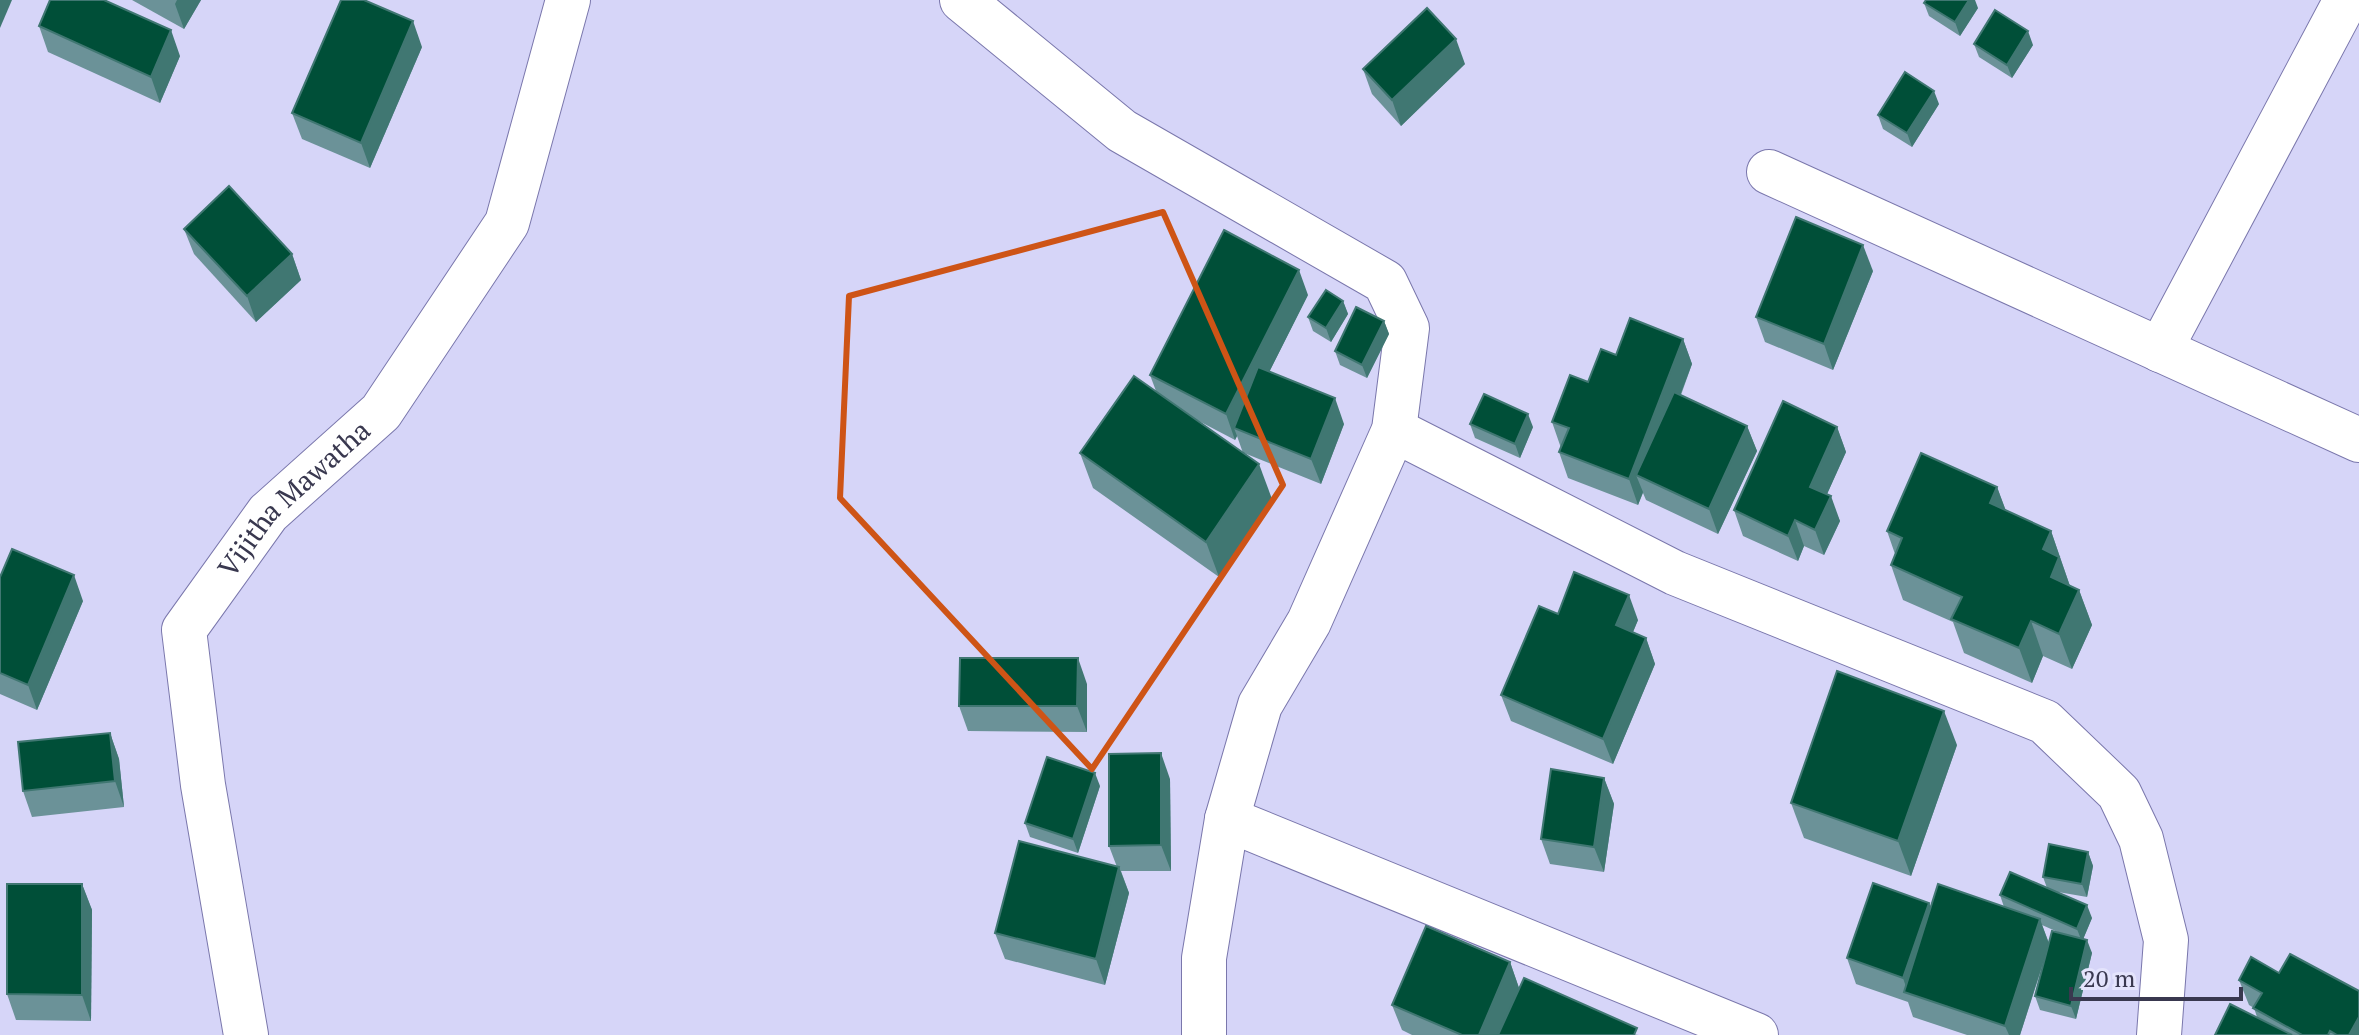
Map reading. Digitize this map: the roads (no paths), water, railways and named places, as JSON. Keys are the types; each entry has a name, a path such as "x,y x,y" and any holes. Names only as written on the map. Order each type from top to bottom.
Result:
{"street":[{"name":"Vijitha Mawatha","path":"246,1035 203,785 184,630 268,513 381,412 507,223 568,0"},
{"path":"962,0 1122,131 1385,282 1407,328 1394,430 1309,622 1260,705 1227,819 1204,958 1204,1035"},
{"path":"2160,350 2346,0"},
{"path":"1769,172 2359,440"},
{"path":"1394,430 1675,573 2045,722 2119,793 2141,839 2166,940 2159,1035"},
{"path":"1227,819 1756,1035"}]}
